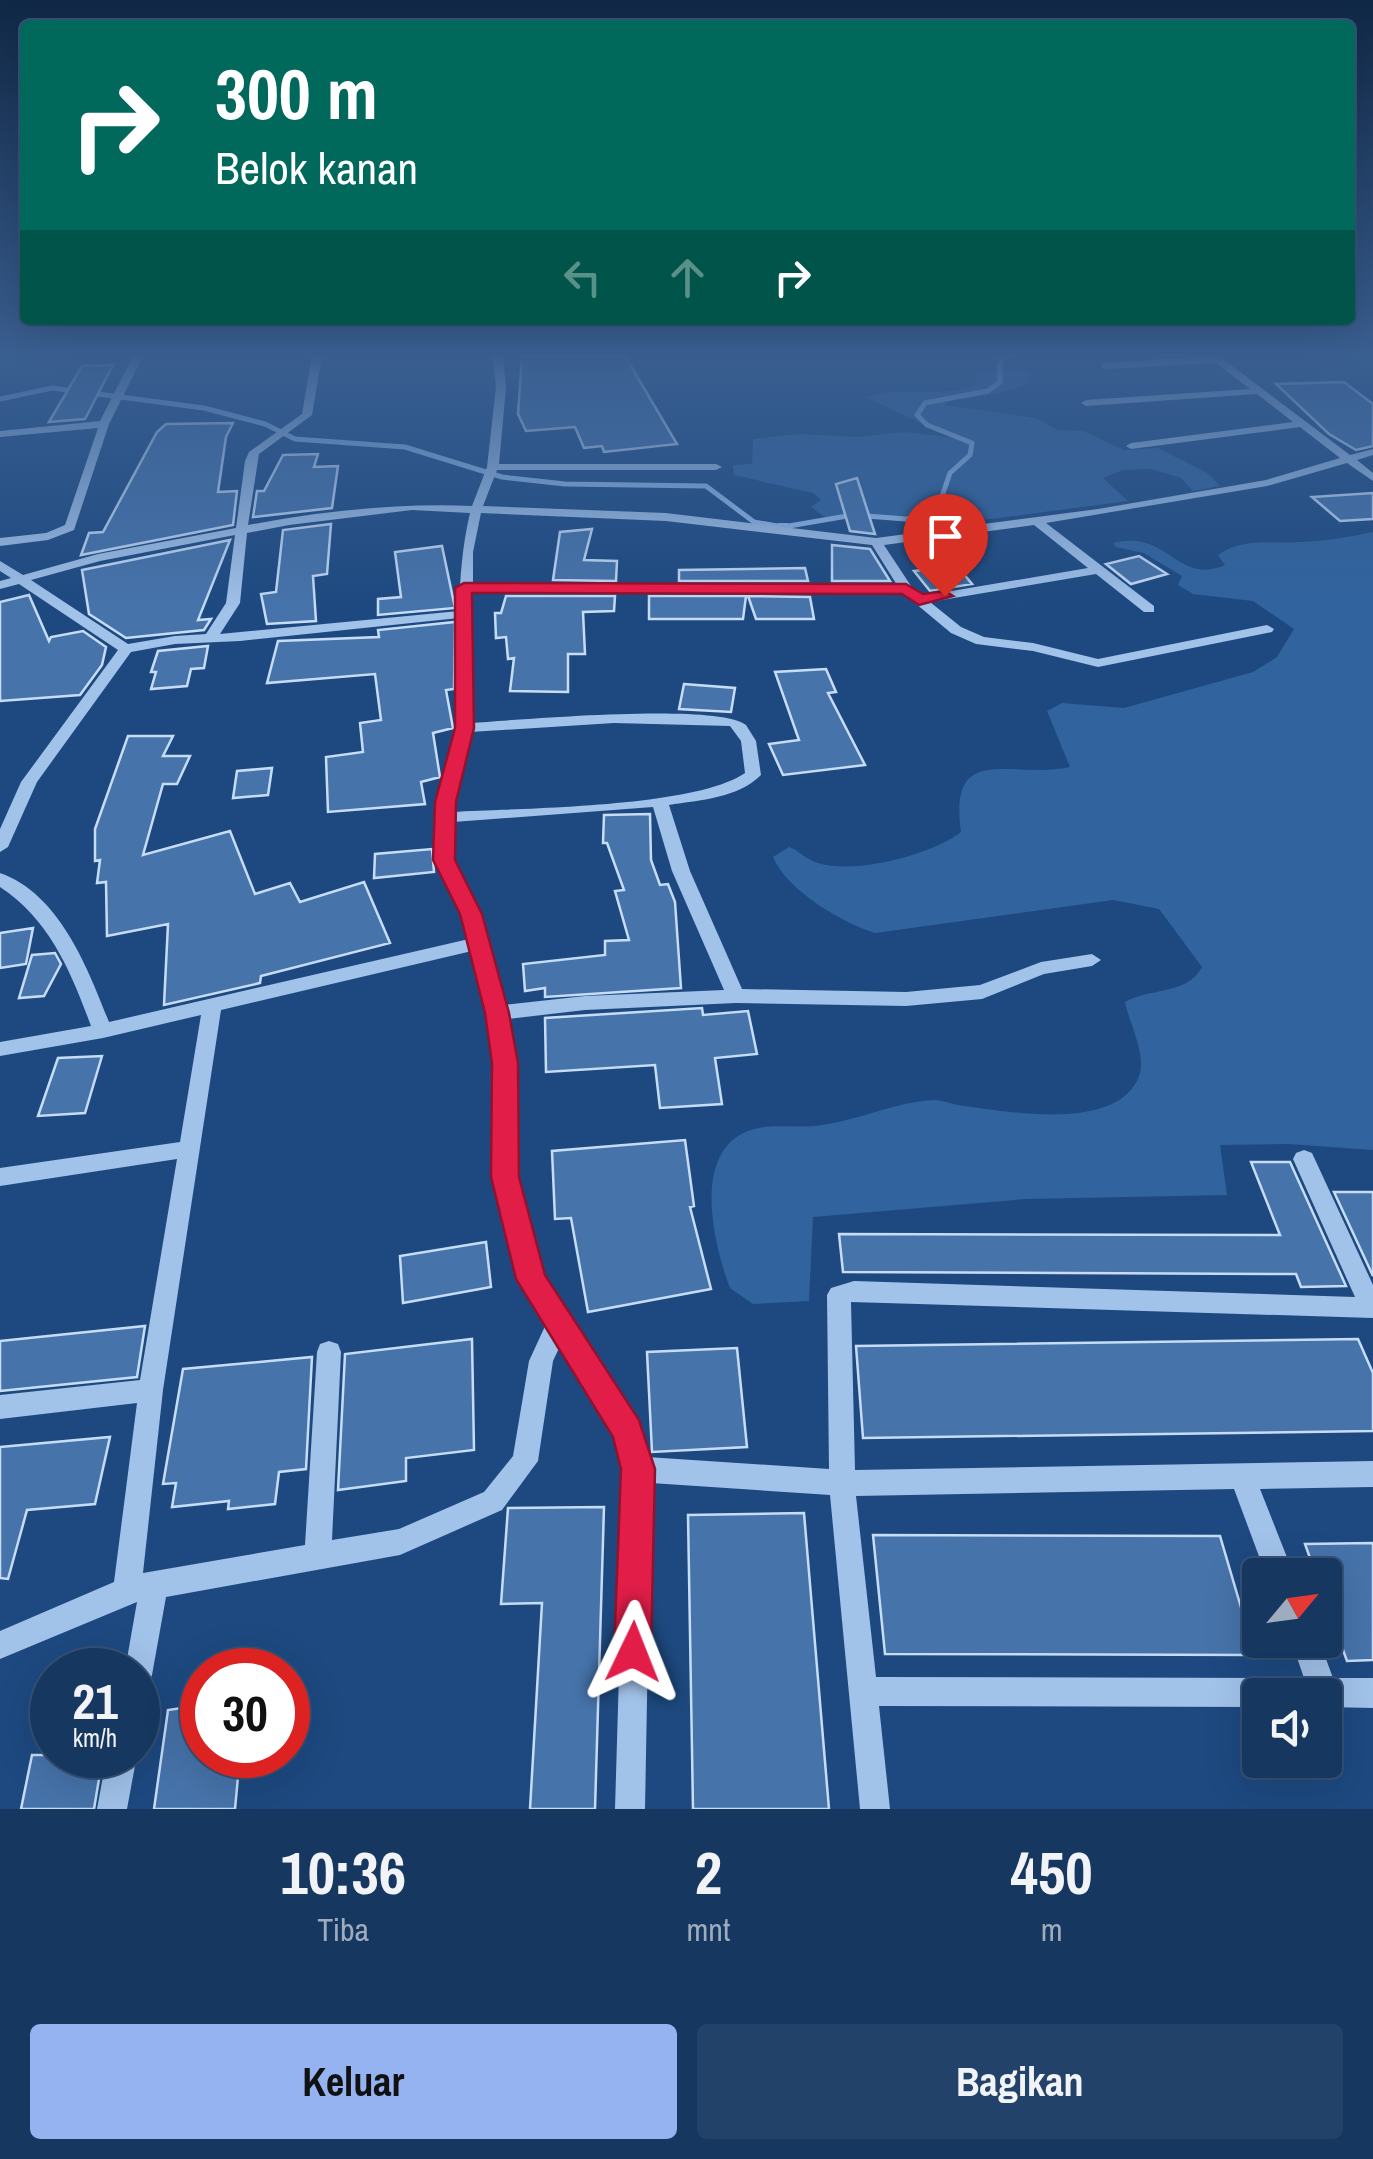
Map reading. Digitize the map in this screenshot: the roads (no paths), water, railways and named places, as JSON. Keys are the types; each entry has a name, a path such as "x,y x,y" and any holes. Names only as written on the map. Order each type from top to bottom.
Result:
{"street":[{"path":"0,542 48,536 70,528 99,440"},
{"path":"212,638 234,603 250,461 269,440"},
{"path":"495,440 491,473 477,507 464,588 464,728 446,817 444,860 471,914 497,1013 505,1063 505,1177 531,1279 627,1431 638,1469 630,1809"},
{"path":"1131,446 1174,440"},
{"path":"1320,440 1373,478"},
{"path":"0,585 244,530 379,509 477,507 666,517 876,542 1036,521 1267,483 1373,452"},
{"path":"491,473 716,467"},
{"path":"1036,521 1148,609"},
{"path":"876,542 906,589 969,638 1033,647 1088,662 1267,629"},
{"path":"0,565 126,649 464,614"},
{"path":"919,600 1096,570"},
{"path":"464,588 906,589"},
{"path":"0,847 28,782 126,649"},
{"path":"446,817 660,803 750,782 752,775 743,728 726,720 614,719 464,728"},
{"path":"660,803 681,871 736,996"},
{"path":"0,879 32,904 75,958 103,1032"},
{"path":"0,1049 103,1032 476,944"},
{"path":"497,1013 585,1003 736,996 906,999 982,992 1042,968 1092,960"},
{"path":"139,1648 151,1390 212,1006"},
{"path":"0,1177 188,1149"},
{"path":"874,1809 842,1483 840,1295 854,1291 1372,1310 1304,1159"},
{"path":"0,1645 140,1588 400,1542 493,1501 525,1461 540,1361 558,1325"},
{"path":"318,1556 329,1352"},
{"path":"0,1407 151,1390"},
{"path":"638,1469 842,1483 1373,1474"},
{"path":"1242,1476 1273,1558"},
{"path":"861,1690 1242,1692"},
{"path":"1342,1692 1373,1693"},
{"path":"112,1809 118,1778"}],"waterway":[{"path":"315,440 405,447 502,477 565,484 706,486 754,522 783,527 853,515 906,519 936,514 950,473 970,455 972,443 966,440"},
{"path":"779,526 787,526"}]}
